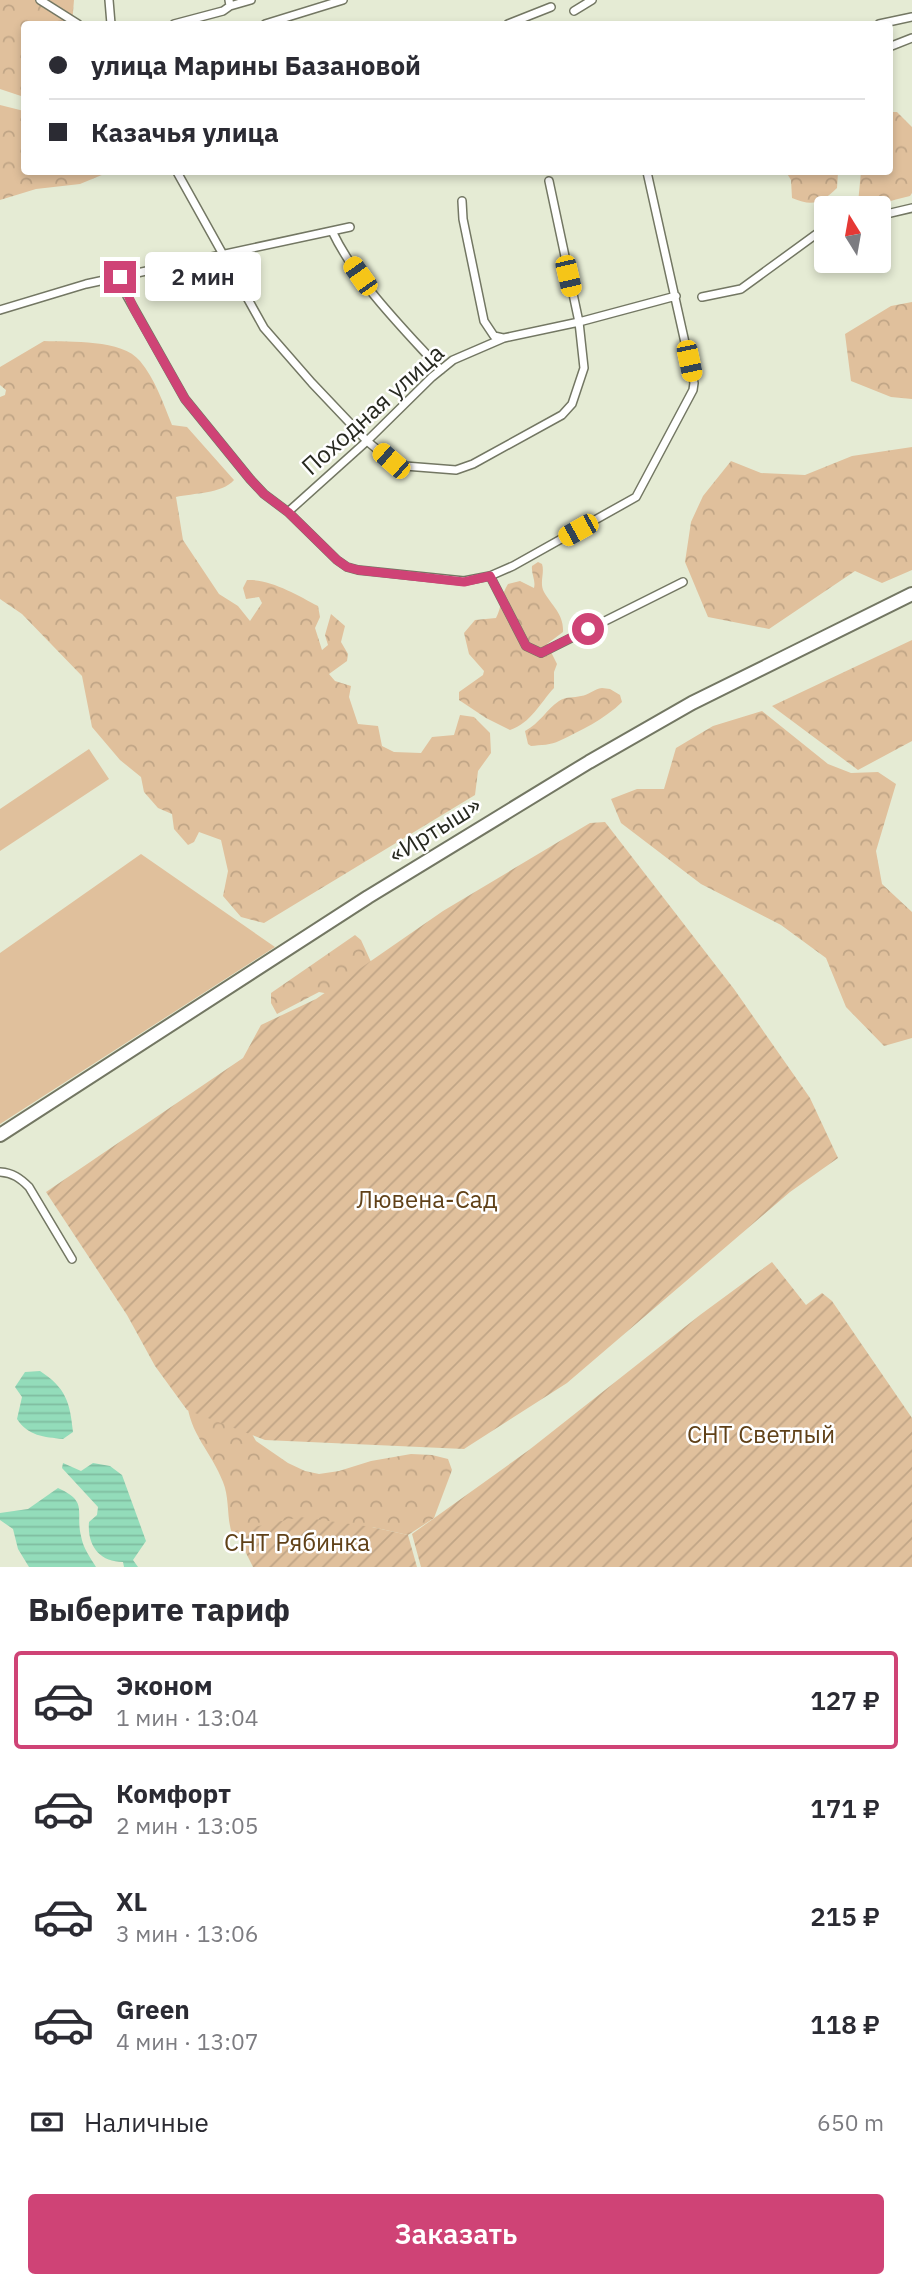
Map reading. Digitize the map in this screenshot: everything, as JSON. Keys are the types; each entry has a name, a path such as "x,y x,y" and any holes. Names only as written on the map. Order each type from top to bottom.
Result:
{"highway":[{"name":"«Иртыш»","path":"0,1135 368,897 568,774 692,703 912,594"}],"street":[{"path":"40,0 74,21"},
{"path":"109,0 111,21"},
{"path":"185,21 223,11 229,3 250,0"},
{"path":"275,21 343,0"},
{"path":"574,11 592,0"},
{"path":"516,21 551,7"},
{"path":"893,21 912,17"},
{"path":"893,45 912,38"},
{"path":"179,175 264,328 368,441 391,461 405,466 456,470 473,464 562,415 572,404 584,368 579,322 549,181"},
{"path":"120,277 127,296 185,399 264,494 288,512 337,560 347,567 464,582 490,576 636,497 693,390 694,383 676,296 648,175"},
{"path":"462,201 463,219 484,321 494,336 504,338"},
{"path":"891,212 912,208"},
{"path":"0,310 86,284 350,227"},
{"path":"332,231 360,276 441,370"},
{"path":"702,297 741,289 814,236"},
{"name":"Походная улица","path":"288,512 453,360 504,338 579,322 676,296"},
{"path":"490,576 526,646 541,653 683,582"},
{"path":"0,1172 9,1172 29,1187 72,1259"}],"green space":[{"path":"0,0 74,0 72,21 21,21 21,96 0,89"},
{"path":"0,105 21,110 21,175 102,175 80,184 36,189 0,200"},
{"path":"893,112 897,112 912,127 910,196 891,201 891,196 859,196 861,175 893,175"},
{"path":"788,175 838,175 837,188 827,196 814,196 814,202 811,203 792,198 791,180"},
{"path":"912,302 912,399 891,397 851,381 845,334 891,306"},
{"path":"44,341 109,345 132,354 140,361 154,383 172,425 187,427 234,480 222,488 176,497 183,540 219,594 238,606 250,621 262,603 259,597 246,599 243,588 247,580 274,585 318,606 320,617 315,628 322,650 328,645 325,635 331,614 345,626 341,642 348,654 347,661 329,674 335,681 351,686 349,697 358,724 378,726 382,746 394,752 421,753 432,737 454,735 460,715 474,717 490,733 491,753 478,771 475,795 264,923 241,917 223,896 228,871 221,840 199,832 194,842 188,845 174,829 172,814 158,808 144,792 141,777 120,760 92,727 82,676 22,614 0,599 0,397 5,395 6,390 0,385 0,367"},
{"path":"912,447 912,570 882,583 855,571 769,629 708,617 685,562 691,522 703,496 731,461 761,473 805,475 852,456"},
{"path":"538,562 543,567 543,589 560,615 563,626 563,632 547,644 557,664 554,688 524,723 510,730 459,700 459,692 483,675 484,671 469,654 464,633 475,620 496,618 508,584 520,581 534,588 532,566"},
{"path":"912,640 912,741 858,770 772,706"},
{"path":"602,688 620,695 622,702 584,729 556,742 546,745 528,744 525,731 559,701"},
{"path":"762,711 828,764 851,773 878,772 896,784 876,851 882,884 912,912 912,1038 884,1046 846,1007 826,958 781,925 701,884 621,823 611,799 637,789 664,789 676,748 713,726"},
{"path":"89,749 109,779 0,851 0,809"},
{"name":"Лювена-Сад","path":"605,822 734,989 810,1098 838,1158 790,1192 567,1383 464,1449 265,1440 187,1410 155,1366 127,1315 46,1192 243,1058 261,1025 316,999 443,911 590,823"},
{"path":"141,854 275,947 0,1124 0,953"},
{"path":"355,935 361,940 376,973 340,996 319,992 277,1014 271,1003 271,993"},
{"name":"СНТ Светлый","path":"772,1262 806,1305 822,1293 832,1301 912,1418 912,1567 421,1567 412,1534 529,1450 700,1315"},
{"path":"187,1401 237,1408 256,1441 305,1471 319,1474 339,1471 371,1461 411,1454 448,1459 452,1470 434,1518 408,1535 372,1527 248,1536 236,1541 230,1528 223,1482 196,1433"},
{"name":"СНТ Рябинка","path":"300,1517 408,1535 417,1567 253,1567 235,1531"}],"shaded area":[{"path":"40,1371 56,1383 68,1404 73,1432 63,1439 31,1432 17,1419 22,1397 15,1387 25,1372"},
{"path":"63,1463 81,1471 93,1463 110,1466 122,1475 146,1541 133,1560 138,1567 124,1567 123,1562 108,1559 97,1551 90,1538 89,1522 97,1515 98,1507 62,1468"},
{"path":"58,1488 68,1493 77,1503 82,1540 96,1567 29,1567 18,1549 13,1529 0,1520 0,1513 28,1509"}],"route":[{"path":"120,277 127,296 185,399 264,494 288,512 337,560 358,570 464,582 490,576 526,646 541,653 588,629"}]}
